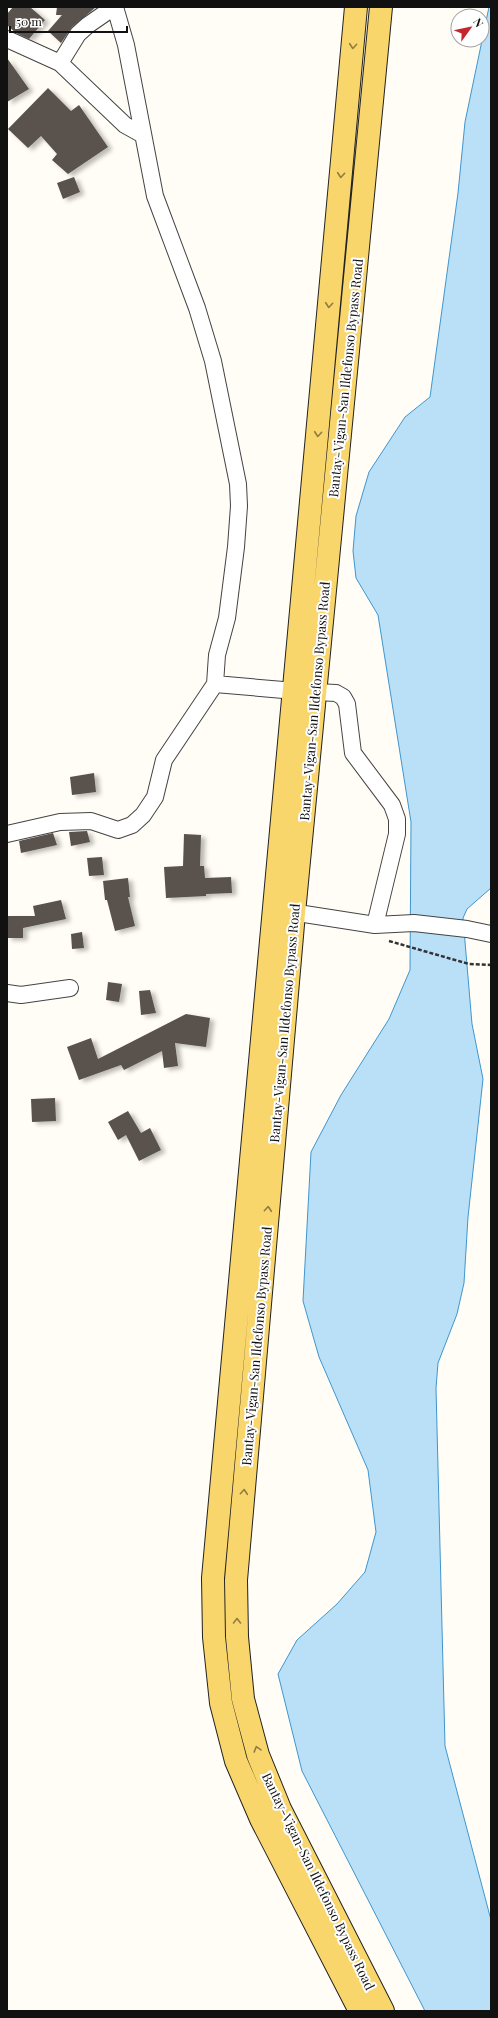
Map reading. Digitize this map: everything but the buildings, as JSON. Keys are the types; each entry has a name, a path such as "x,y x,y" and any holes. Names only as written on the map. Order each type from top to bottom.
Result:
{"main road":[{"name":"Bantay-Vigan-San Ildefonso Bypass Road","path":"356,7 305,692 285,911 213,1578 214,1637 221,1703 236,1761 261,1819 360,2011"},
{"name":"Bantay-Vigan-San Ildefonso Bypass Road","path":"305,692 381,7"},
{"name":"Bantay-Vigan-San Ildefonso Bypass Road","path":"285,911 236,1580 237,1637 243,1699 258,1755 280,1809 383,2011"}],"street":[{"path":"8,836 60,822 91,822 118,830 132,825 143,815 155,797 164,760 215,684 217,655 227,618 236,547 239,506 238,484 213,361 197,308 155,196 126,45 114,7 88,25 78,34 60,63"},
{"path":"7,39 60,63 125,125 143,135"},
{"path":"215,684 305,692 336,692 343,697 347,704 353,753 392,805 397,819 397,834 375,925"},
{"path":"285,911 375,925 414,923 467,929 491,934"},
{"path":"7,993 21,995 70,988"}],"path":[{"path":"405,946 469,964 491,965"}],"water":[{"path":"491,7 491,888 467,909 463,918 472,1024 483,1079 468,1217 464,1283 457,1314 438,1363 436,1388 445,1746 491,1920 491,2011 425,2011 302,1771 278,1674 297,1640 337,1604 365,1572 376,1532 368,1470 319,1357 303,1301 311,1152 341,1095 389,1019 410,970 411,822 378,615 356,578 353,551 356,516 369,472 405,417 430,397 458,193 465,122 480,48 490,48 490,8 489,8"}]}
